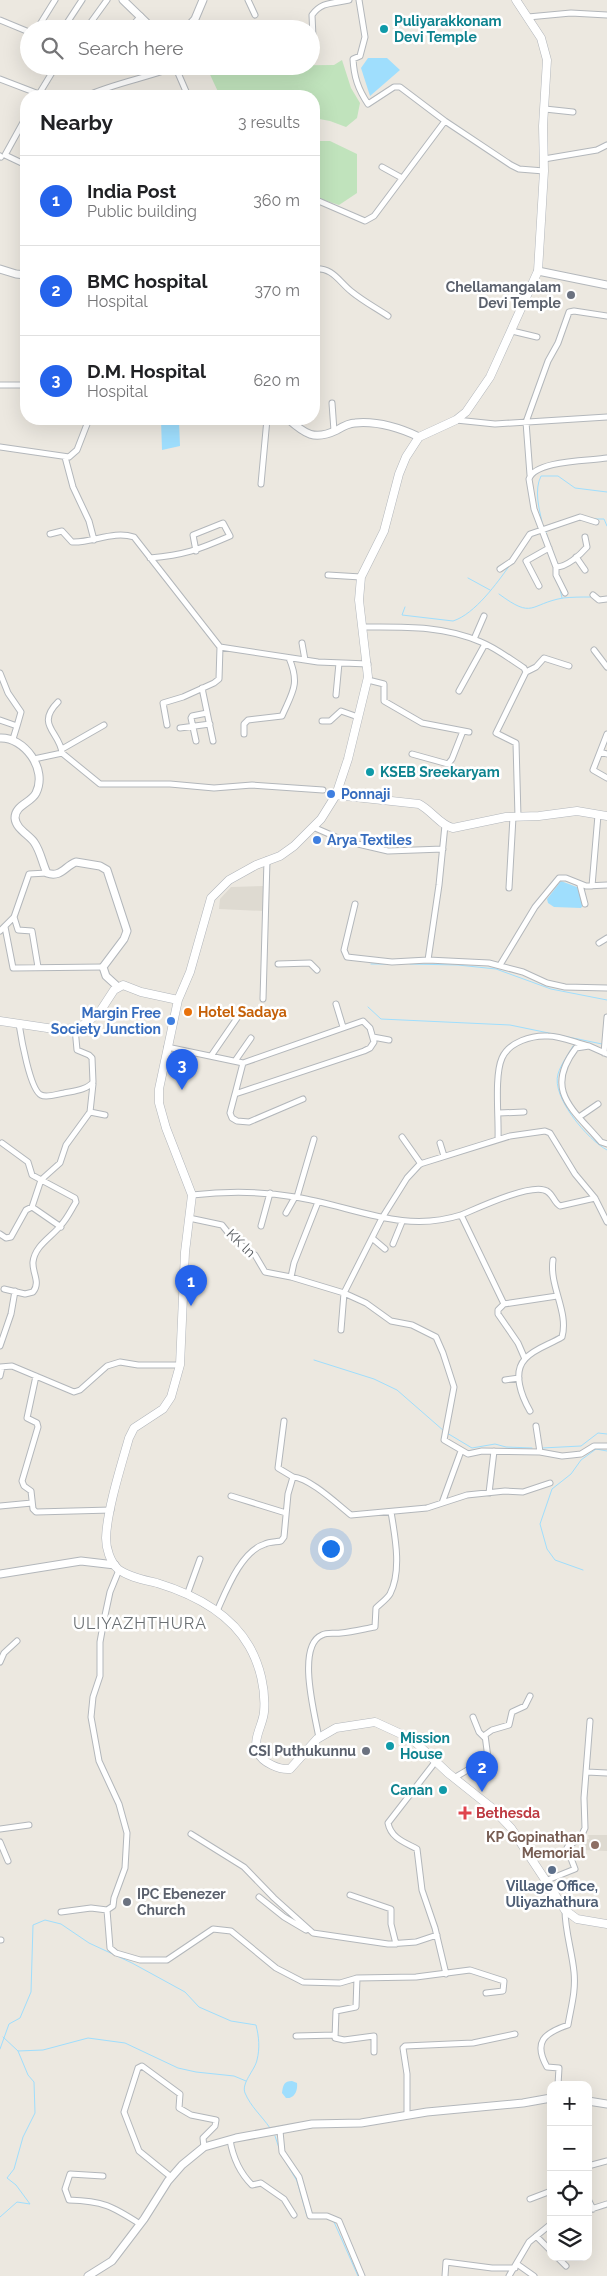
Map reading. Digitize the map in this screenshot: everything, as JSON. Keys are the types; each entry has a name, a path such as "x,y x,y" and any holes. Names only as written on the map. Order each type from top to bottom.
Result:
{"main road":[{"path":"516,0 541,38 547,60 544,171 538,271 490,377 466,412 456,420 419,437 406,457 399,474 384,531 362,577 359,594 368,664 368,680 336,795 321,819 294,846 280,856 267,860 234,877 215,892 197,942 190,972 178,1000 159,1089 159,1102 166,1128 192,1195 185,1252 180,1365 171,1397 163,1409 134,1428 129,1438 106,1538 110,1558 117,1567 187,1594 217,1611 236,1627 257,1662 263,1687 264,1713 256,1742 257,1752 262,1758 276,1766 290,1769 319,1738 336,1728 375,1722 412,1739 454,1778 492,1808 511,1828 565,1910 576,1919 607,1924"},
{"path":"336,795 419,804 430,809 445,825 453,828 488,820 577,811 607,816"},
{"path":"0,1021 54,1028 75,1028 85,1025 99,1014 118,987 123,985 141,992 178,1000"}],"street":[{"path":"43,20 56,0"},
{"path":"68,20 82,0"},
{"path":"93,20 108,0"},
{"path":"123,0 145,20"},
{"path":"194,20 204,0"},
{"path":"248,0 255,15"},
{"path":"312,20 312,15 318,7 329,2 349,0"},
{"path":"359,0 365,37 360,56 353,59 354,74 359,90 368,104 394,87 400,87 445,121 511,165 519,169 544,171"},
{"path":"528,17 570,13 607,15"},
{"path":"137,20 141,15"},
{"path":"0,20 20,28"},
{"path":"41,90 50,75"},
{"path":"103,90 153,75"},
{"path":"179,75 186,90"},
{"path":"0,79 26,90"},
{"path":"545,109 573,112"},
{"path":"320,202 365,221 374,216 445,121"},
{"path":"20,127 2,157 20,163"},
{"path":"544,159 597,150 607,145"},
{"path":"382,167 402,178"},
{"path":"320,268 334,274 350,291 388,316"},
{"path":"0,269 20,274"},
{"path":"538,271 607,285"},
{"path":"566,593 556,575 556,567 541,529 530,490 526,422 548,361 558,343 569,312 574,311 607,316"},
{"path":"512,330 537,337"},
{"path":"0,385 20,385"},
{"path":"332,403 334,431"},
{"path":"456,420 495,424 607,417"},
{"path":"296,425 309,435 323,435 353,423 365,423 404,430 419,437"},
{"path":"0,448 57,454 65,457 74,454 77,450 87,425"},
{"path":"261,484 266,425"},
{"path":"65,457 73,487 89,521 94,540"},
{"path":"530,475 552,464 607,458"},
{"path":"500,569 512,561 530,534 580,517 596,522"},
{"path":"150,558 183,555 196,551 230,536 223,523 192,535 196,551"},
{"path":"50,534 62,531 72,542 94,540 123,533 128,535 141,544 220,647 219,679 214,683 163,703 167,725"},
{"path":"556,567 560,567 576,557 587,547 585,537"},
{"path":"538,586 526,561 549,548"},
{"path":"576,557 585,570"},
{"path":"328,575 362,577"},
{"path":"593,596 599,600 607,599"},
{"path":"474,639 484,616"},
{"path":"362,627 433,628 457,633 484,644 524,668 526,672"},
{"path":"302,643 305,660"},
{"path":"459,690 484,644"},
{"path":"220,647 305,660 368,664"},
{"path":"594,650 607,667"},
{"path":"244,734 244,724 248,720 282,716 296,680 289,658"},
{"path":"509,888 516,817 516,743 496,733 526,672 532,670 544,658 569,666"},
{"path":"336,696 339,663"},
{"path":"0,673 8,693 21,712 13,739"},
{"path":"368,680 384,684 383,698 386,702 422,723 469,732"},
{"path":"202,688 214,741"},
{"path":"58,702 51,709 48,717 52,732 62,751 100,784 170,784 214,788 252,786 323,790"},
{"path":"322,721 330,721 342,712 358,717"},
{"path":"196,741 192,716 207,713"},
{"path":"0,720 17,726"},
{"path":"34,759 62,751 104,724"},
{"path":"180,728 210,724"},
{"path":"412,754 448,764 452,759 462,731"},
{"path":"607,734 593,770 607,778"},
{"path":"0,738 13,739 34,759 40,777 38,790 33,798 18,809 15,816 17,824 38,848 47,873"},
{"path":"600,752 607,754"},
{"path":"592,886 598,815"},
{"path":"428,960 445,825"},
{"path":"313,826 345,841 388,851 443,848"},
{"path":"263,999 267,860"},
{"path":"76,862 100,866 107,870 127,931 124,939 103,967 12,968 2,929 14,917 29,874 47,873 55,876 76,862"},
{"path":"500,965 535,907 559,878 566,878 580,884 592,886 607,885"},
{"path":"580,884 585,904"},
{"path":"356,904 344,950 347,957 392,962 428,960 500,965 556,985 607,988"},
{"path":"14,917 18,930 32,932 38,967"},
{"path":"599,943 607,938"},
{"path":"278,964 310,963 317,970"},
{"path":"103,967 106,976 118,987"},
{"path":"336,1004 342,1027"},
{"path":"211,1056 244,1008"},
{"path":"498,1139 498,1078 502,1058 515,1043 537,1036 550,1036 589,1046 606,1053 607,1017"},
{"path":"167,1047 243,1063 342,1027 363,1021 368,1025 373,1037 372,1045 364,1051 235,1094"},
{"path":"19,1024 23,1047 38,1093 49,1096 89,1087 93,1082"},
{"path":"0,1234 6,1238 12,1237 26,1210 32,1207 41,1180 60,1163 66,1145 79,1124 90,1112 93,1082 92,1058 87,1053 77,1050 75,1028"},
{"path":"373,1037 389,1040"},
{"path":"235,1061 251,1038"},
{"path":"589,1046 576,1048 570,1056 562,1079 564,1098 601,1142 607,1144"},
{"path":"243,1063 230,1114 232,1118 249,1122 303,1098"},
{"path":"579,1116 598,1104"},
{"path":"90,1112 105,1115"},
{"path":"499,1113 524,1112"},
{"path":"341,1330 344,1294 382,1218 407,1178 421,1164 498,1139 529,1132 544,1131 550,1133 575,1174 595,1198 607,1222"},
{"path":"402,1137 421,1164"},
{"path":"286,1213 296,1197 314,1138"},
{"path":"2,1143 28,1162 32,1175 76,1198 76,1202 61,1227 52,1232 38,1248 33,1262 37,1283 33,1292 29,1294 4,1289"},
{"path":"440,1143 444,1156"},
{"path":"192,1195 244,1190 270,1193 296,1197 402,1222 432,1222 461,1215 534,1189 543,1189 549,1192 560,1206 595,1198"},
{"path":"260,1226 270,1193"},
{"path":"291,1277 294,1263 318,1202"},
{"path":"32,1207 61,1227"},
{"path":"461,1215 504,1304"},
{"name":"KK ln","path":"190,1218 222,1225 234,1240 255,1254 265,1272 291,1277 366,1302 391,1321 412,1325 436,1337 454,1387 444,1440 461,1450"},
{"path":"394,1244 402,1222"},
{"path":"372,1238 385,1250"},
{"path":"530,1411 524,1400 519,1378 519,1368 525,1359 562,1337 562,1316 552,1275 553,1260"},
{"path":"0,1346 11,1314 15,1291"},
{"path":"525,1359 518,1343 498,1314 498,1310 504,1304 557,1296"},
{"path":"0,1376 1,1367 12,1366 74,1392 80,1390 107,1366 120,1362 138,1365 180,1365"},
{"path":"36,1376 27,1418 37,1422 38,1427 22,1480 24,1486 31,1491 32,1509 36,1512 111,1510"},
{"path":"505,1380 519,1378"},
{"path":"284,1421 278,1468 308,1483 351,1515 427,1508 467,1495 523,1492 550,1483"},
{"path":"536,1426 540,1452"},
{"path":"442,1503 461,1450 468,1454 494,1451 572,1455 581,1454 594,1446 607,1446"},
{"path":"489,1493 494,1451"},
{"path":"217,1611 233,1575 248,1555 263,1544 281,1541 284,1537 286,1513 293,1477"},
{"path":"231,1496 286,1513"},
{"path":"0,1506 32,1504"},
{"path":"319,1738 309,1670 308,1657 310,1646 314,1640 327,1633 341,1633 375,1627 376,1608 390,1594 398,1549 391,1512"},
{"path":"187,1594 200,1559"},
{"path":"0,1574 81,1561 117,1567 100,1642 100,1676 91,1717 99,1762 119,1804 127,1833 126,1868 114,1898 113,1906 107,1910 91,1908 60,1912"},
{"path":"0,1662 4,1653 17,1641"},
{"path":"454,1778 488,1758 485,1738 488,1732 509,1725 512,1712 525,1706 530,1696"},
{"path":"473,1717 479,1732 485,1738"},
{"path":"545,1881 575,1869 567,1848 569,1844 577,1842 584,1833 587,1738 590,1721"},
{"path":"436,1761 388,1823 390,1831 399,1840 417,1849 422,1890 437,1935 446,1974"},
{"path":"587,1772 607,1774"},
{"path":"0,1829 28,1825"},
{"path":"191,1834 244,1867 313,1933"},
{"path":"0,1842 8,1861"},
{"path":"350,1895 391,1908 391,1924 396,1944"},
{"path":"259,1897 284,1917 313,1933 328,1937 396,1944 416,1942 437,1935"},
{"path":"107,1910 110,1948 128,1957 140,1960 167,1960 213,1929 231,1931 276,1968 303,1982 340,1983 356,1978 416,1977 470,1970 504,1981 502,1990 486,1993"},
{"path":"558,2081 559,2068 547,2067 540,2056 541,2042 551,2031 568,2025 573,2007 574,1972 565,1924 565,1910"},
{"path":"335,2036 336,2011 356,2007 356,1978"},
{"path":"408,2115 407,2074 403,2048 405,2046 473,2043 515,2034"},
{"path":"296,2036 335,2036 335,2038 344,2040 374,2036 374,2052"},
{"path":"172,2177 139,2151 124,2112 138,2068 142,2066 180,2094 179,2108 191,2115 216,2120 216,2126 202,2140 204,2146"},
{"path":"88,2276 112,2260 140,2224 172,2177 182,2165 204,2146 312,2124 360,2123 408,2115 547,2098"},
{"path":"592,2102 607,2104"},
{"path":"280,2131 282,2152 299,2177 310,2216 327,2216 339,2221 362,2276"},
{"path":"230,2140 233,2158 245,2177 252,2185 261,2183 284,2199 294,2215"},
{"path":"592,2165 607,2161"},
{"path":"103,2176 70,2174 65,2189 69,2200 88,2200 113,2206 140,2224"},
{"path":"530,2199 547,2193"},
{"path":"592,2210 607,2204"},
{"path":"509,2276 529,2242 547,2227"},
{"path":"536,2236 547,2247"},
{"path":"561,2261 566,2266"},
{"path":"445,2276 446,2262 492,2268 516,2266 534,2276"}],"shaded area":[{"path":"265,886 264,911 219,909 220,899 231,887"},
{"name":"KP Gopinathan Memorial","path":"588,1835 607,1835 607,1851 582,1850 583,1840 589,1839"}],"green space":[{"path":"342,60 351,88 360,103 357,118 346,127 320,119 320,90 217,90 210,75 320,75 320,65 334,65"},
{"path":"320,141 330,141 357,154 357,193 339,205 320,199"}],"water":[{"path":"368,58 387,58 400,70 370,96 361,68"},
{"path":"161,425 179,425 180,446 162,450"},
{"path":"561,881 582,889 583,905 581,908 554,907 548,903 547,899"},
{"path":"287,2082 297,2083 296,2092 293,2096 286,2098 282,2093 283,2086"}],"waterway":[{"path":"542,522 537,493 541,476 558,476 575,488 607,492"},
{"path":"592,519 604,519 607,526"},
{"path":"545,530 554,555"},
{"path":"405,607 402,615 453,621 477,605 510,565"},
{"path":"468,578 490,590"},
{"path":"560,589 562,598"},
{"path":"499,594 510,602 526,608 563,598 590,597"},
{"path":"371,964 386,964"},
{"path":"410,964 458,965 496,969 551,989 607,1000"},
{"path":"368,1007 381,1019 510,1025 602,1044"},
{"path":"573,1046 558,1074 557,1083 560,1094 565,1106 581,1128 607,1150"},
{"path":"314,1360 374,1379 397,1390 444,1431"},
{"path":"447,1433 472,1448 495,1444 506,1447 532,1448"},
{"path":"542,1448 581,1446 598,1433 607,1434"},
{"path":"583,1570 555,1560 547,1549 540,1524 552,1489 571,1474 581,1460 596,1449 607,1451"},
{"path":"0,2049 9,2024 20,2018 31,1992 33,1925 45,1920 61,1924 89,1943 132,1963 185,1992 199,2007 231,2021 256,2025 259,2042 258,2056 244,2089 250,2103 270,2128"},
{"path":"3,2037 18,2051 43,2050 88,2038 125,2043 178,2068 234,2076 246,2081"},
{"path":"0,2217 17,2202 30,2204 16,2185 7,2178 14,2169 23,2137 35,2113 34,2082 28,2075 18,2051"},
{"path":"275,2136 279,2148"},
{"path":"281,2154 297,2181 307,2216"},
{"path":"334,2222 358,2276"}],"place":[{"name":"Puliyarakkonam Devi Temple","path":"384,29"},
{"name":"Chellamangalam Devi Temple","path":"571,295"},
{"name":"KSEB Sreekaryam","path":"370,772"},
{"name":"Ponnaji","path":"331,794"},
{"name":"Arya Textiles","path":"317,840"},
{"name":"Hotel Sadaya","path":"188,1012"},
{"name":"Margin Free Society Junction","path":"171,1021"},
{"name":"D.M. Hospital","path":"182,1090"},
{"name":"India Post","path":"191,1306"},
{"name":"Mission House","path":"390,1746"},
{"name":"CSI Puthukunnu","path":"366,1751"},
{"name":"Canan","path":"443,1790"},
{"name":"BMC hospital","path":"482,1792"},
{"name":"Bethesda","path":"465,1813"},
{"name":"KP Gopinathan Memorial","path":"595,1845"},
{"name":"Village Office, Uliyazhathura","path":"552,1870"},
{"name":"IPC Ebenezer Church","path":"127,1902"}],"district":[{"name":"ULIYAZHTHURA","path":"140,1623"}]}
